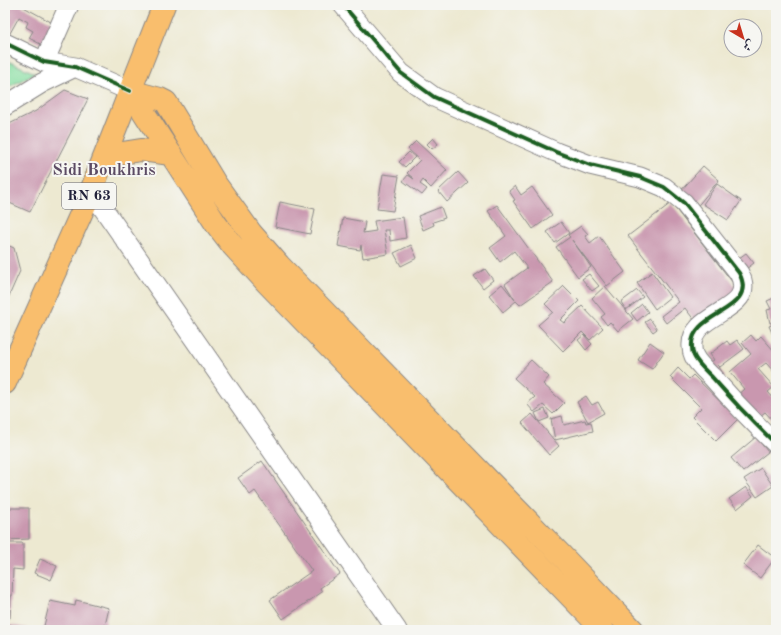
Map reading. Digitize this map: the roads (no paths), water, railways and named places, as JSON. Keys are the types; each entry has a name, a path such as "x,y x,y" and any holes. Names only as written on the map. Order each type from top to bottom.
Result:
{"main road":[{"name":"RN 63","path":"5,383 89,196 164,5"},
{"path":"130,91 216,224 233,246 603,630"},
{"path":"130,91 166,102 215,184 251,234 279,265 633,630"},
{"path":"104,159 126,152 141,150 171,154"}],"street":[{"path":"44,62 69,5"},
{"path":"343,5 401,73 434,97 556,152 590,165 640,177 658,184 684,203 739,273 743,279 744,286 738,300 700,327 694,336 692,346 695,357 715,381 776,444"},
{"path":"5,44 44,62 75,67 130,91"},
{"path":"5,106 42,83 75,67"},
{"path":"89,196 98,201 397,630"}],"district":[{"name":"Sidi Boukhris","path":"104,170"}]}
